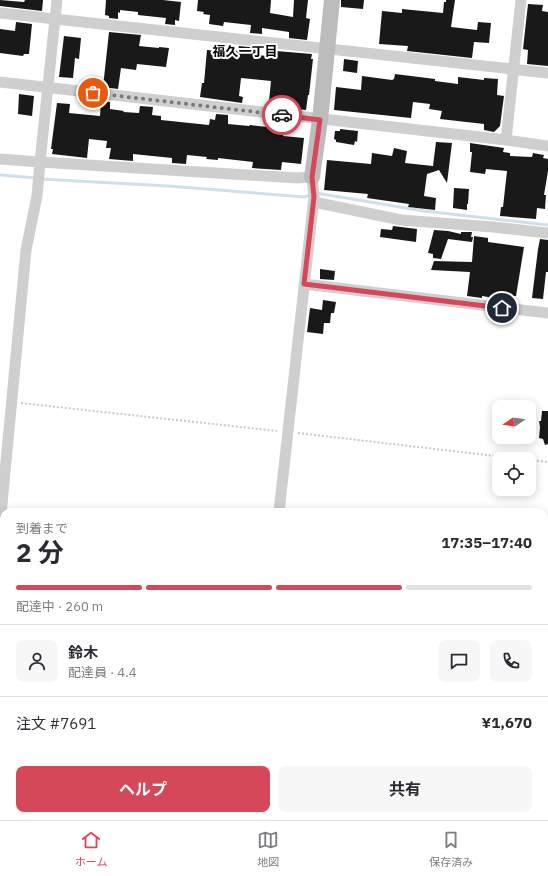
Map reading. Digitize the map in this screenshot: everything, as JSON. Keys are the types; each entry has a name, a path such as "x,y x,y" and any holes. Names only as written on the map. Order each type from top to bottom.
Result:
{"street":[{"path":"2,508 26,250 37,196 57,0"},
{"path":"279,508 314,200 312,180 320,120 332,0"},
{"path":"506,140 521,0"},
{"path":"0,13 548,73"},
{"path":"0,82 548,146"},
{"path":"0,159 40,165 312,180"},
{"path":"314,200 401,220 548,233"},
{"path":"304,284 548,313"}],"path":[{"path":"12,402 492,456"},
{"path":"536,461 548,462"}],"building":[{"path":"0,0 24,2 25,0 43,0 42,11 0,6"},
{"path":"106,0 163,0 181,2 179,21 175,20 175,25 165,24 166,18 138,15 138,12 120,10 120,13 118,12 118,19 109,18 109,16 105,15"},
{"path":"198,0 271,0 270,13 293,17 294,0 308,0 306,18 310,19 307,40 289,38 289,32 262,28 262,34 250,33 251,25 224,22 223,26 209,24 210,15 197,11"},
{"path":"341,0 364,0 363,9 341,7"},
{"path":"446,0 455,0 451,27 477,30 478,22 491,23 489,43 474,42 472,58 407,51 408,46 379,44 382,11 402,13 402,9 443,13 444,2 446,2"},
{"path":"528,4 543,5 542,11 548,12 548,66 527,64 528,50 523,49"},
{"path":"16,22 32,24 29,54 24,54 23,56 0,53 0,29 15,31"},
{"path":"109,32 141,35 139,46 169,48 166,67 137,64 136,70 121,68 118,89 103,87"},
{"path":"64,36 81,38 79,59 75,58 73,78 59,77"},
{"path":"239,46 258,48 258,55 275,57 276,51 312,54 311,59 313,59 306,110 270,106 271,81 241,78 239,96 243,97 242,103 200,97 202,83 204,83 207,50 228,52 228,50 238,51"},
{"path":"344,59 358,61 357,73 343,71"},
{"path":"395,74 435,79 435,81 458,84 458,77 484,80 484,78 498,79 497,95 504,96 500,126 494,132 484,130 484,124 440,119 442,111 429,109 430,104 413,102 411,118 334,110 336,87 361,90 362,76 392,80 394,79"},
{"path":"19,94 34,96 32,116 18,114"},
{"path":"101,101 110,102 110,109 124,111 123,112 139,113 140,106 153,107 152,115 161,116 161,120 209,125 210,119 215,120 216,114 228,115 228,124 284,129 283,136 304,138 301,164 282,162 281,170 252,168 253,162 218,158 218,160 206,159 207,157 187,155 186,164 172,163 172,158 133,154 133,161 109,159 111,148 106,148 107,141 89,139 87,158 52,154 53,149 51,149 57,103 70,104 69,113 100,116"},
{"path":"340,129 358,131 357,142 355,141 354,145 336,142 334,139 335,131 340,131"},
{"path":"436,142 452,143 447,183 439,170 427,174 424,196 436,198 435,210 408,207 409,204 367,198 368,194 324,190 327,160 371,164 372,153 392,156 394,148 407,151 405,163 433,166"},
{"path":"470,143 504,148 503,152 510,153 510,156 532,157 533,153 544,155 543,158 548,159 548,171 544,195 546,195 545,209 537,208 536,219 500,216 501,207 503,207 507,171 486,169 485,174 470,172 472,152 470,152"},
{"path":"454,188 469,189 467,210 453,208"},
{"path":"393,226 417,229 416,242 380,237 381,229 392,230"},
{"path":"434,230 461,234 461,232 472,232 472,242 448,239 441,259 433,258 433,254 428,253"},
{"path":"474,236 488,238 488,242 524,247 516,296 514,296 513,301 482,296 482,298 467,296 470,272 431,270 434,261 472,262"},
{"path":"540,239 548,240 548,272 546,272 543,299 532,298"},
{"path":"320,269 335,271 334,280 320,279"},
{"path":"323,300 336,302 334,313 331,313 330,323 324,323 323,334 307,332 310,308 322,310"},
{"path":"542,411 548,411 548,444 545,445 543,439 539,438 539,421 541,421"}],"waterway":[{"path":"0,175 36,178"},
{"path":"41,179 168,186 304,197 311,195"},
{"path":"316,193 424,211 548,225"}],"way so far":[{"path":"93,93 282,115"}],"district":[{"name":"福久一丁目","path":"245,51"}],"route":[{"path":"282,115 320,120 312,177 314,197 304,284 502,308"}]}
